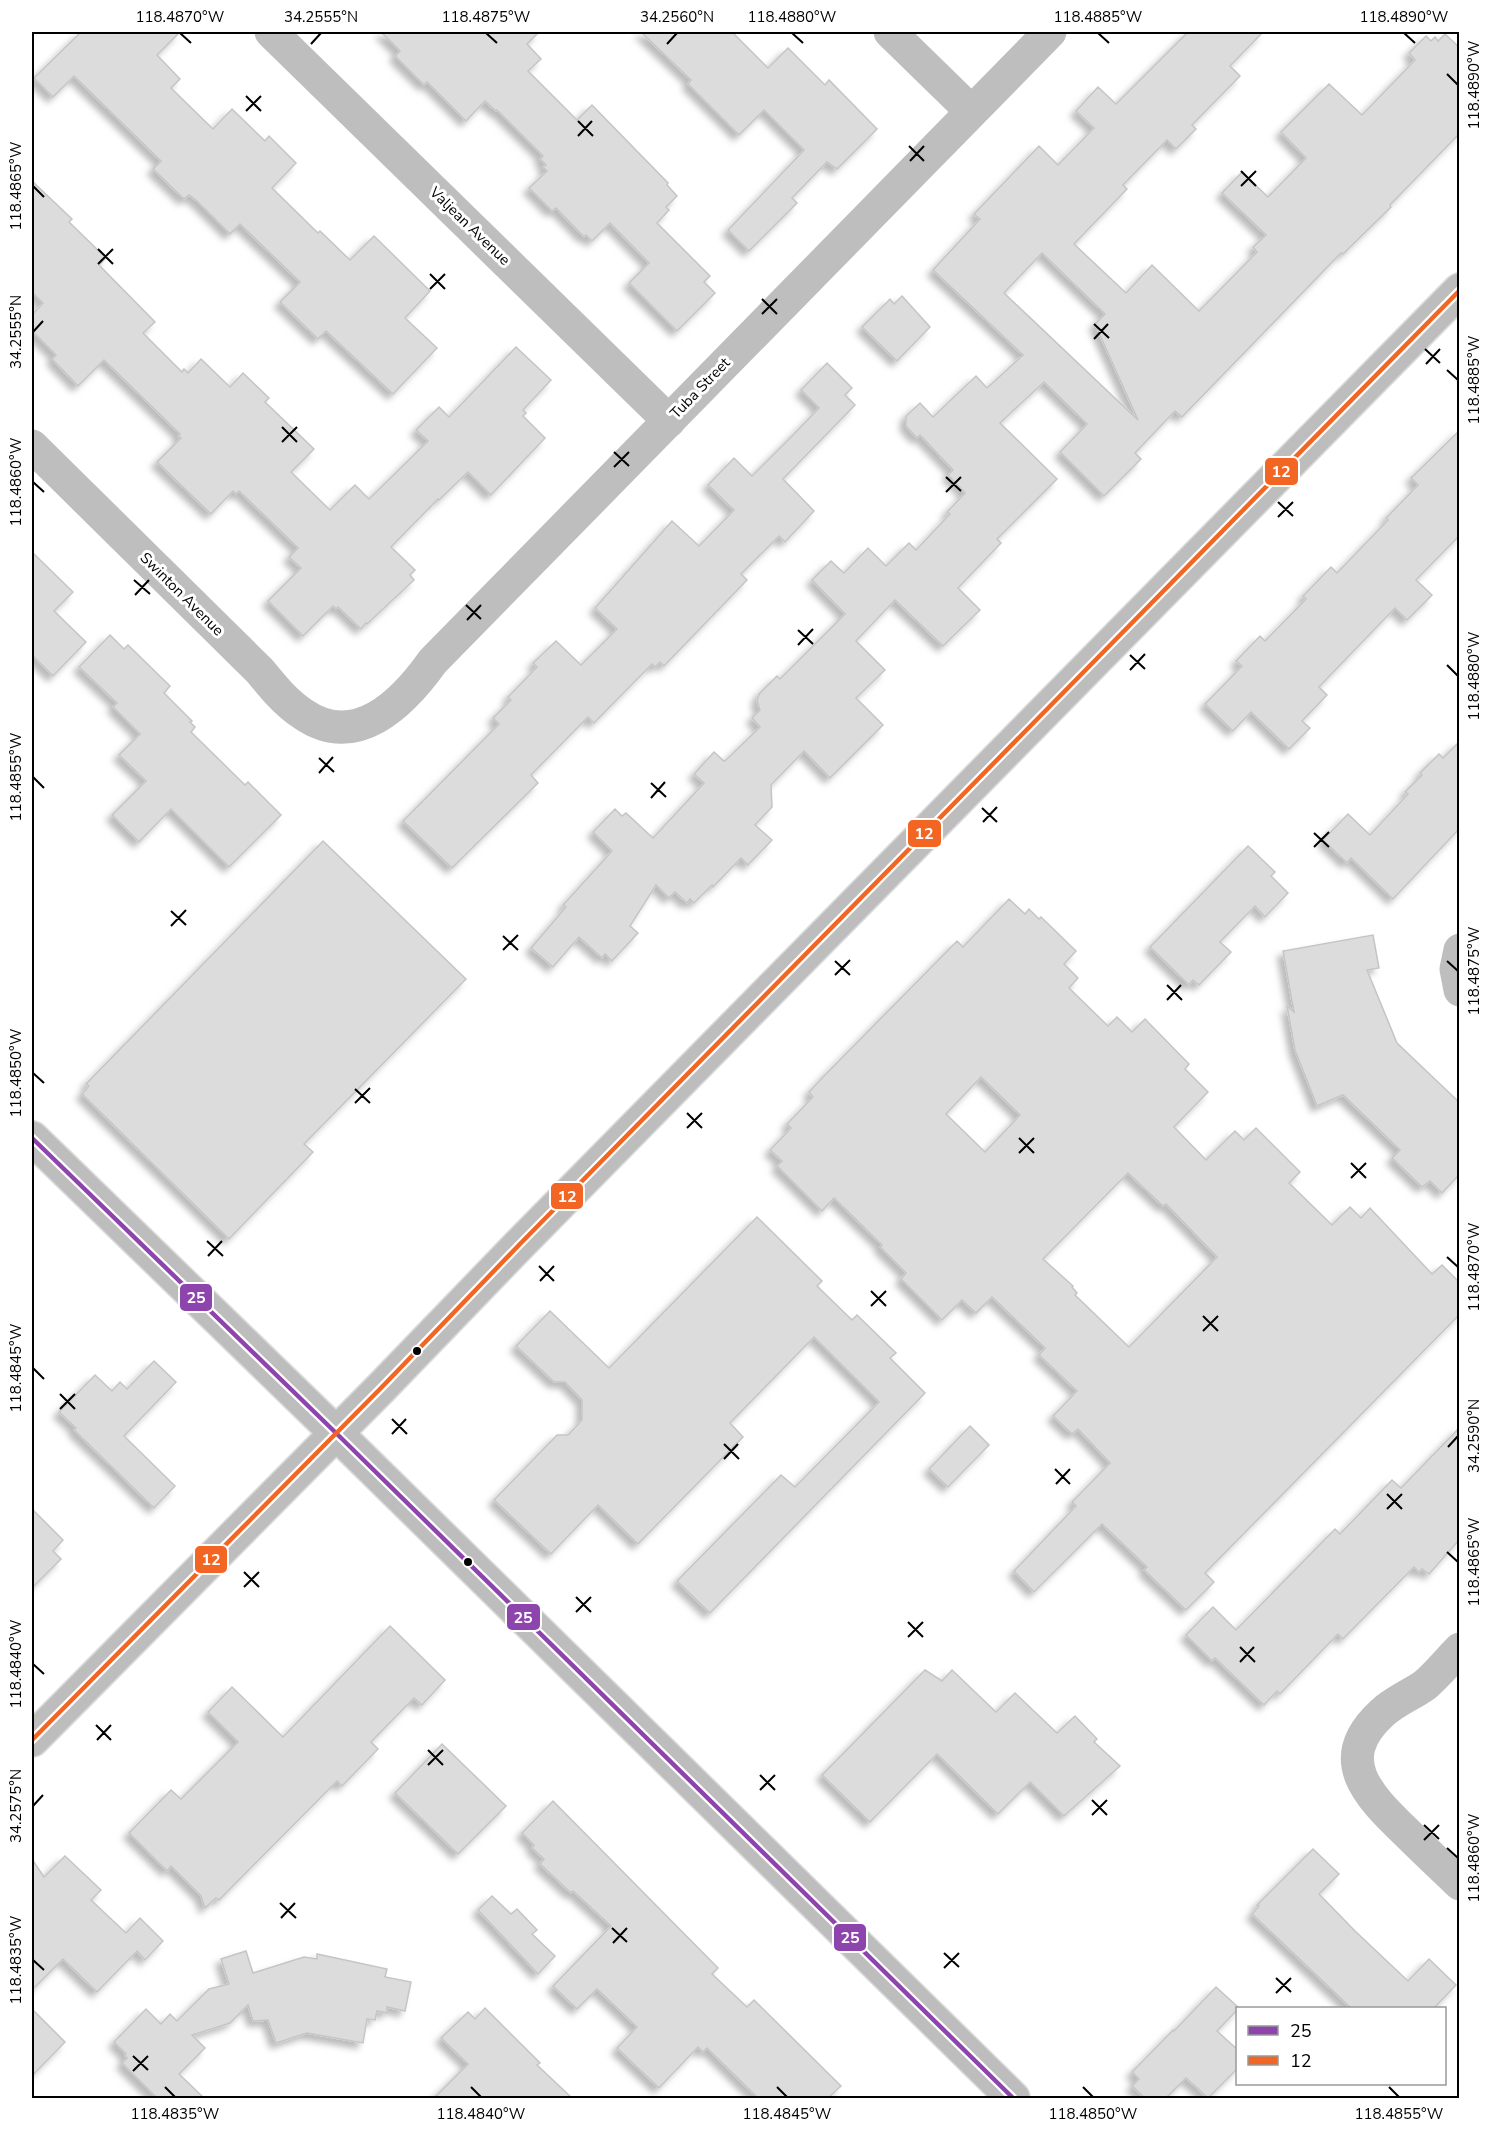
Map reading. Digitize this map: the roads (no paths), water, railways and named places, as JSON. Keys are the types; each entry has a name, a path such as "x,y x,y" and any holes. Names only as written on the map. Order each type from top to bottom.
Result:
{"main road":[{"path":"32,1740 1460,290"},
{"path":"32,1138 1013,2098"}],"street":[{"name":"Valjean Avenue","path":"271,32 669,421"},
{"path":"890,32 971,111"},
{"name":"Tuba Street","path":"341,729 364,723 391,708 417,683 441,652 1050,32"},
{"name":"Swinton Avenue","path":"32,446 260,671 281,697 303,715 322,724 341,729"},
{"path":"1460,1649 1424,1685 1382,1713 1363,1735 1356,1757 1362,1781 1376,1804 1460,1884"}]}
